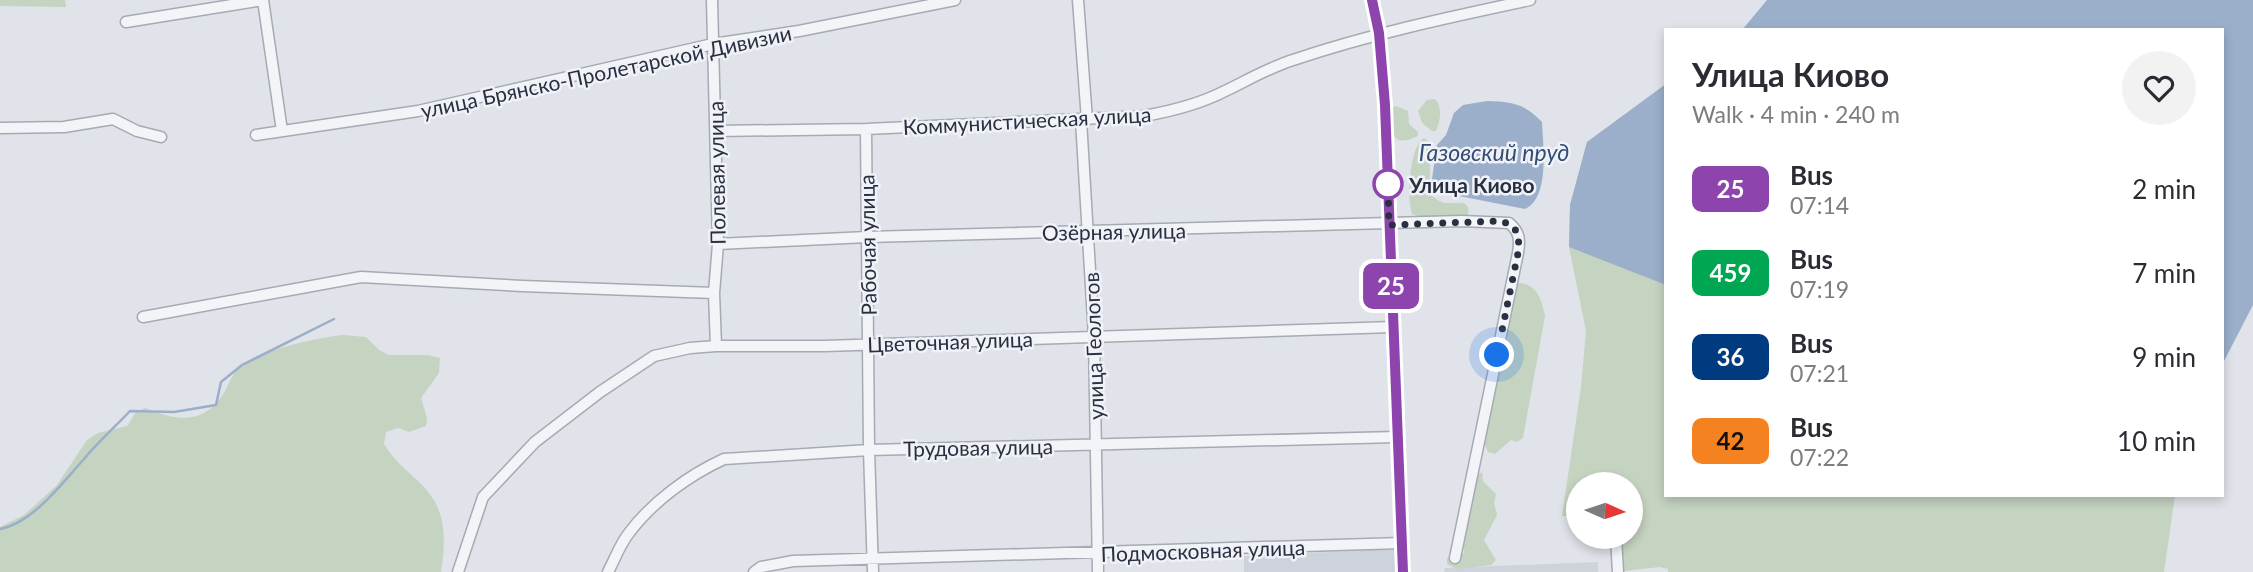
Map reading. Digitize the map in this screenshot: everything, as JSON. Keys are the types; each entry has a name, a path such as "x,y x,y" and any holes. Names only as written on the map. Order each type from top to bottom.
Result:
{"street":[{"path":"127,22 263,0 282,131"},
{"name":"Полевая улица","path":"712,0 718,244 714,293 716,346"},
{"name":"улица Брянско-Пролетарской Дивизии","path":"256,135 418,111 713,44 799,31 955,0"},
{"name":"улица Геологов","path":"1078,0 1094,337 1098,572"},
{"path":"1372,0 1379,33 1385,105 1403,572"},
{"name":"Коммунистическая улица","path":"716,131 866,129 1084,120 1168,112 1225,92 1265,70 1379,33 1530,0"},
{"path":"0,128 78,126 113,119 136,131 161,136"},
{"name":"Рабочая улица","path":"866,129 873,572"},
{"name":"Озёрная улица","path":"718,244 867,237 1389,225 1487,220 1509,223 1518,231 1518,253 1455,558"},
{"path":"143,317 361,277 714,293"},
{"name":"Цветочная улица","path":"458,572 483,497 535,442 600,392 654,356 690,348 716,346 825,346 1393,327"},
{"name":"Трудовая улица","path":"608,572 628,534 660,501 704,468 724,459 869,450 1397,437"},
{"name":"Подмосковная улица","path":"754,572 793,561 1402,543"},
{"path":"1617,550 1618,572"}],"shaded area":[{"path":"1396,549 1397,572 1244,572 1244,556"},
{"path":"1598,562 1598,572 1444,572 1445,568"}],"green space":[{"path":"0,0 65,0 66,7 0,6"},
{"path":"1664,85 1664,497 2175,497 2164,572 1668,572 1668,569 1660,567 1624,571 1623,550 1643,550 1643,472 1568,472 1586,331 1569,247 1570,205 1587,142"},
{"path":"1435,99 1440,115 1436,131 1432,131 1422,123 1418,111 1427,100"},
{"path":"1396,106 1408,111 1409,124 1418,132 1418,136 1402,140 1394,135 1392,108"},
{"path":"1424,138 1431,143 1429,194 1443,202 1466,204 1467,218 1420,217 1412,214 1412,162 1419,143"},
{"path":"1520,283 1535,290 1541,299 1545,316 1523,438 1517,442 1511,440 1495,454 1488,452 1484,443 1515,285"},
{"path":"342,335 366,337 379,350 389,355 428,355 440,358 439,373 421,398 427,418 426,426 409,432 398,428 386,432 384,444 436,504 444,536 441,572 0,572 0,527 24,515 57,485 87,440 98,433 127,426 136,412 145,408 177,417 196,416 214,406 236,371 248,362 288,346"},
{"path":"1482,472 1483,481 1496,494 1494,503 1497,515 1484,540 1496,560 1491,565 1457,569 1447,564 1447,558 1464,553 1464,535 1477,476"},
{"path":"1566,489 1566,516 1562,516"}],"water":[{"path":"1767,0 2253,0 2253,305 2224,361 2224,28 1744,28"},
{"path":"1664,85 1664,284 1569,247 1570,205 1587,142"},
{"name":"Газовский пруд","path":"1487,101 1517,105 1542,122 1542,183 1533,203 1525,209 1444,193 1432,179 1437,145 1446,135 1454,113 1463,105"}],"waterway":[{"path":"0,529 24,519 36,510 130,411 174,412 216,405 221,382 242,365 334,319"}],"bus line":[{"name":"25","path":"1372,0 1379,33 1385,105 1403,572"}],"place":[{"name":"Улица Киово","path":"1388,184"}],"route":[{"path":"1388,184 1388,181 1389,225 1487,220 1509,223 1518,231 1518,253 1497,355"}]}
